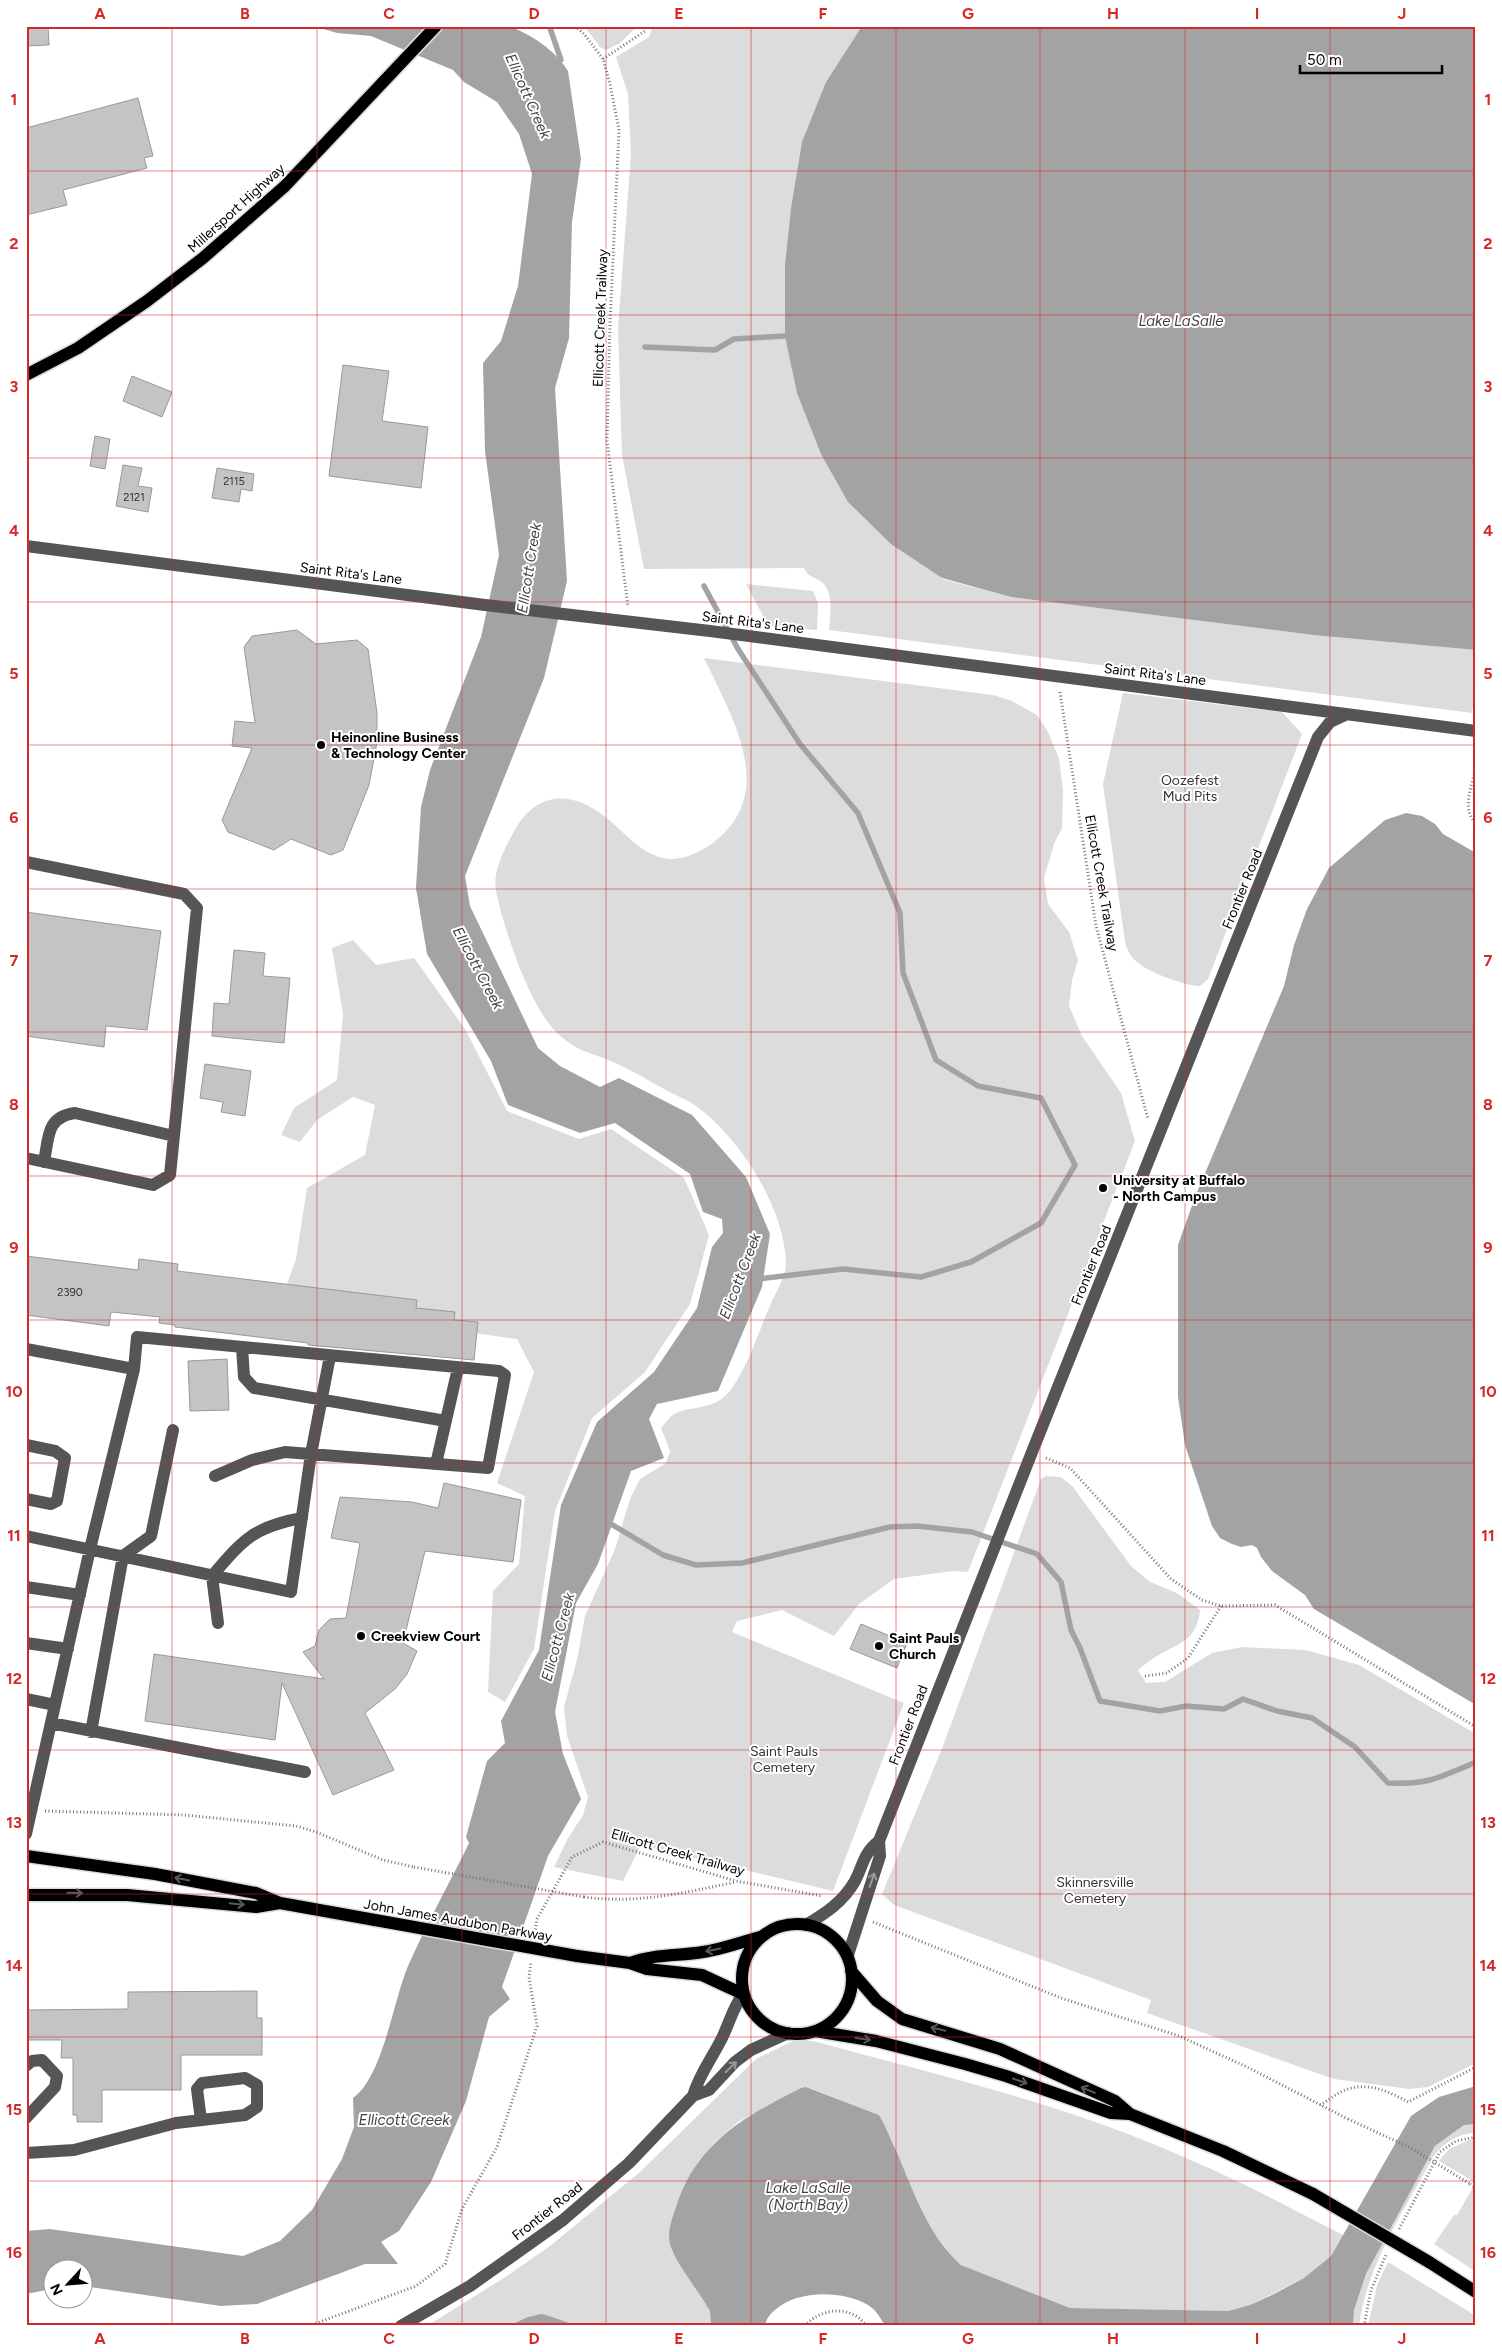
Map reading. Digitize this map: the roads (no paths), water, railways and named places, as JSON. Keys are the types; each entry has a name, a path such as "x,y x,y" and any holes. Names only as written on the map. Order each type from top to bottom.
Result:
{"main road":[{"name":"Millersport Highway","path":"26,375 78,348 147,301 204,258 285,186 436,26"},
{"name":"John James Audubon Parkway","path":"26,1856 183,1879 256,1893 280,1904"},
{"name":"John James Audubon Parkway","path":"26,1895 67,1893 135,1895 256,1906 280,1904 577,1956 630,1963 648,1969 702,1975 743,1994"},
{"path":"815,2031 835,2018 846,2003 850,1990 851,1971 848,1955 828,1933 806,1925 785,1924 760,1937 743,1966 741,1982 743,1994 752,2010 763,2022 788,2033 815,2031 876,2041 1006,2076 1111,2113 1130,2114 1223,2151 1312,2194 1429,2262 1476,2292"},
{"name":"John James Audubon Parkway","path":"630,1963 648,1956 686,1954 717,1949 760,1937"},
{"path":"851,1971 877,2001 902,2019 1000,2049 1115,2101 1130,2114"}],"street":[{"name":"Saint Rita's Lane","path":"26,546 485,605 710,631 1348,715 1476,730"},
{"name":"Frontier Road","path":"848,1955 880,1856 879,1841 1032,1452 1318,737 1330,722 1348,715"},
{"path":"26,862 184,894 197,908 170,1175 153,1185 26,1158"},
{"path":"44,1162 52,1124 61,1115 75,1113 174,1136"},
{"path":"26,1834 90,1549 134,1369 137,1337 499,1372 505,1375 488,1468 285,1452 252,1460 215,1476"},
{"path":"242,1347 244,1377 254,1388 446,1420"},
{"path":"26,1349 134,1369"},
{"path":"26,1536 291,1592 312,1454 330,1356"},
{"path":"436,1464 458,1368"},
{"path":"90,1732 123,1556 151,1536 173,1430"},
{"path":"26,1445 55,1451 65,1458 57,1501 51,1504 26,1499"},
{"path":"218,1623 212,1576 236,1549 259,1530 276,1523 302,1518"},
{"path":"26,1587 80,1595"},
{"path":"26,1643 68,1649"},
{"path":"26,1699 55,1705"},
{"path":"51,1723 305,1772"},
{"name":"Frontier Road","path":"806,1925 836,1906 855,1880 868,1850 879,1841"},
{"name":"Frontier Road","path":"693,2096 698,2079 724,2035 734,2007 743,1994"},
{"name":"Frontier Road","path":"401,2326 470,2286 563,2220 629,2163 693,2096 709,2090 735,2062 751,2050 788,2033"},
{"path":"26,2066 32,2061 42,2060 57,2076 55,2087 26,2118"},
{"path":"26,2153 74,2150 176,2123 245,2115 257,2107 257,2086 245,2078 202,2083 197,2089 201,2120"}],"water":[{"name":"Ellicott Creek","path":"313,26 508,26 525,33 542,44 563,63 568,71 581,159 572,222 569,338 555,388 567,581 544,678 465,876 470,906 538,1048 560,1066 600,1087 619,1078 692,1115 746,1177 770,1234 762,1287 718,1391 657,1404 649,1419 664,1458 631,1471 598,1564 576,1603 555,1712 563,1754 581,1799 548,1856 502,1987 510,1999 489,2017 466,2101 431,2182 399,2231 381,2242 398,2264 365,2264 257,2304 221,2306 92,2287 92,2260 42,2260 42,2291 26,2294 26,2231 50,2229 243,2256 280,2241 312,2210 342,2159 354,2127 353,2098 363,2088 380,2056 408,1966 469,1843 466,1837 487,1761 505,1743 501,1721 539,1650 561,1505 597,1422 654,1372 697,1308 712,1247 723,1233 722,1219 703,1212 690,1174 615,1123 580,1133 508,1105 491,1061 427,954 416,888 421,807 430,770 481,637 499,555 485,451 483,363 501,341 518,286 532,174 519,134 497,102 464,82 453,70 371,36 337,33"},
{"name":"Lake LaSalle","path":"862,26 1476,26 1476,650 1313,635 1011,597 942,578 891,544 848,502 821,454 797,393 785,336 785,264 791,208 802,142 826,82"},
{"path":"1406,813 1422,816 1435,824 1443,834 1476,853 1476,1705 1314,1609 1305,1595 1272,1571 1261,1557 1257,1548 1252,1545 1241,1547 1220,1538 1212,1526 1185,1445 1178,1397 1178,1245 1195,1197 1284,986 1294,945 1307,909 1329,868 1385,820"},
{"name":"Lake LaSalle (North Bay)","path":"1476,2086 1476,2124 1464,2125 1435,2146 1366,2274 1354,2310 1353,2326 885,2326 878,2314 868,2305 846,2297 820,2294 784,2303 770,2315 765,2326 711,2326 710,2311 681,2266 670,2244 670,2225 685,2184 696,2165 710,2148 742,2121 780,2099 806,2087 879,2115 922,2212 939,2240 961,2265 1070,2308 1228,2311 1250,2305 1304,2278 1331,2256 1411,2116 1439,2097"},
{"path":"541,2314 578,2326 508,2326 528,2317"}],"waterway":[{"path":"550,28 561,60"},
{"path":"645,347 715,350 734,339 785,336"},
{"path":"704,586 738,649 800,744 858,813 900,913 903,973 936,1060 978,1086 1041,1098 1075,1165 1041,1223 971,1262 921,1277 843,1269 758,1279"},
{"path":"606,1521 663,1555 696,1565 742,1563 890,1527 917,1526 972,1532 1037,1554 1061,1582 1071,1630 1080,1648 1100,1701 1160,1711 1186,1706 1224,1709 1243,1699 1277,1711 1312,1718 1355,1747 1388,1783 1414,1783 1434,1779 1476,1762"}],"place":[{"name":"Heinonline Business & Technology Center","path":"321,745"},
{"name":"University at Buffalo - North Campus","path":"1103,1188"},
{"name":"Creekview Court","path":"361,1636"},
{"name":"Saint Pauls Church","path":"879,1646"}],"park label":[{"name":"Oozefest Mud Pits","path":"1190,788"},
{"name":"Saint Pauls Cemetery","path":"784,1759"},
{"name":"Skinnersville Cemetery","path":"1095,1890"}]}
